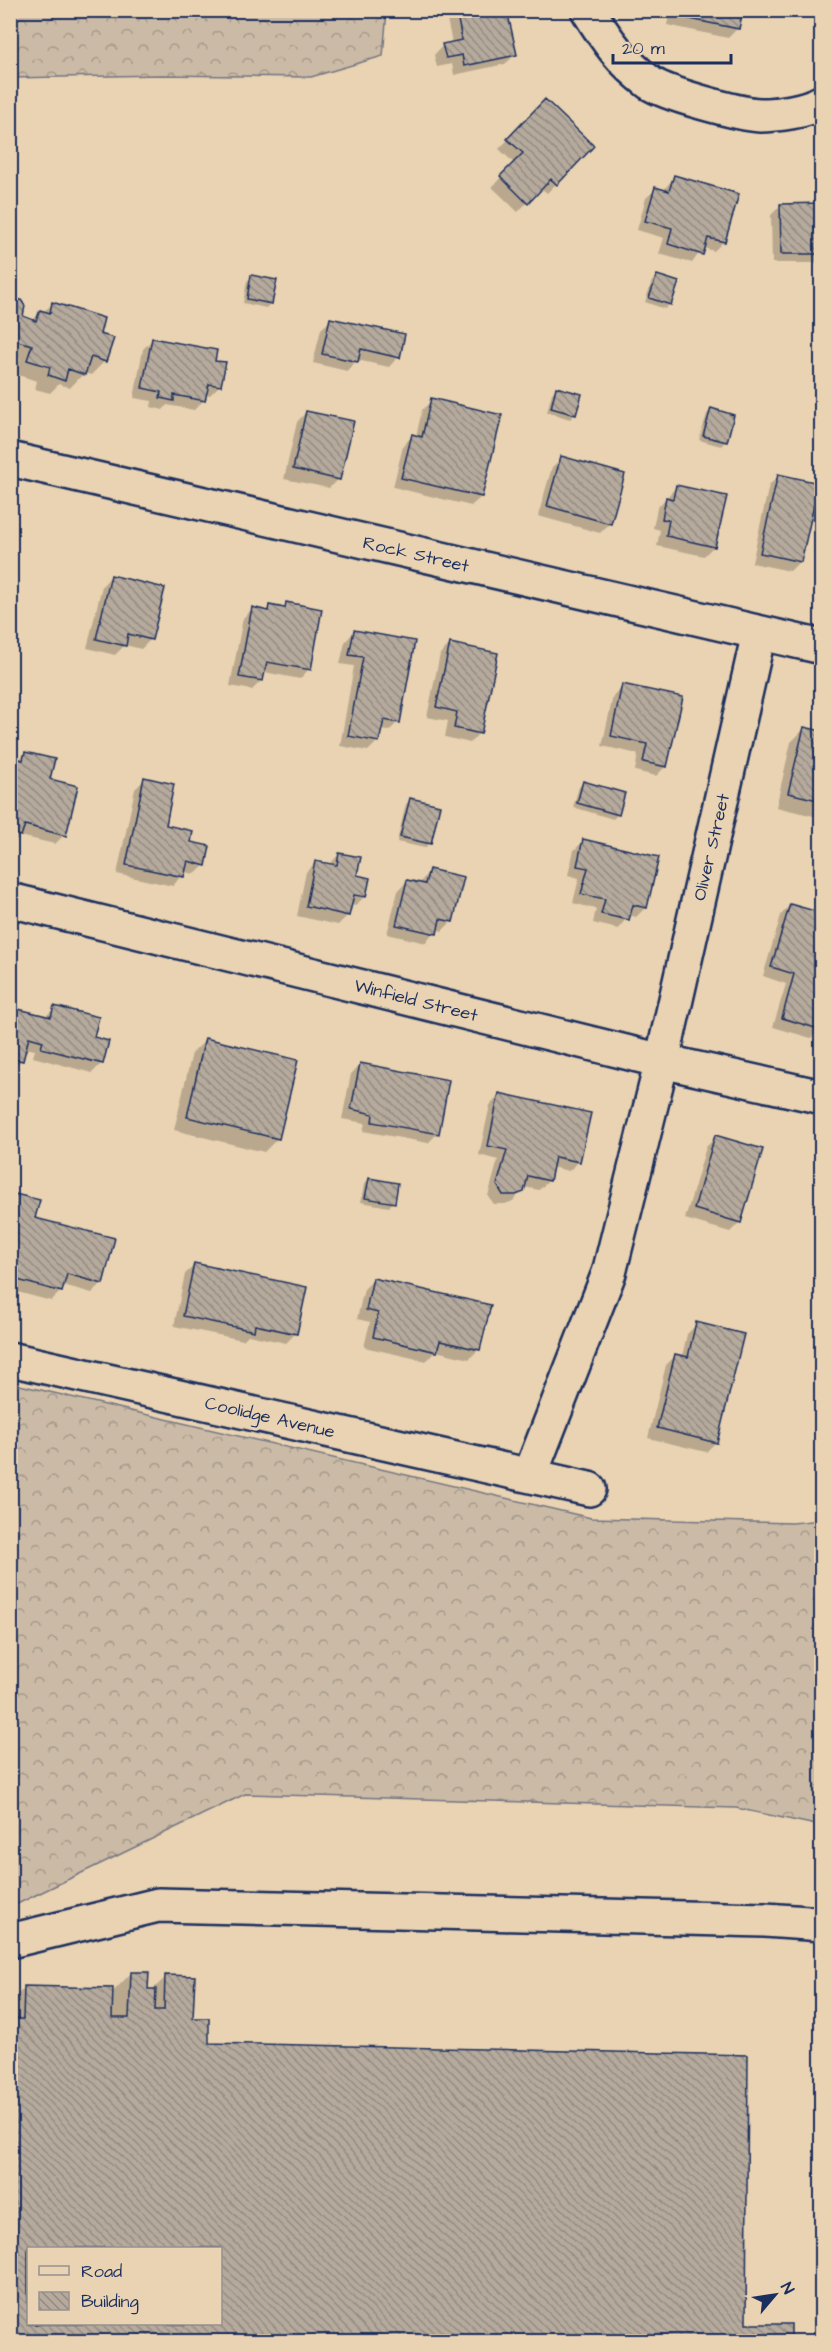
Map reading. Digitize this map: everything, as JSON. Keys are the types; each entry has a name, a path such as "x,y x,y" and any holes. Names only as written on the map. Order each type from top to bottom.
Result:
{"street":[{"path":"588,10 613,50 652,84 708,104 760,115 814,107 822,102"},
{"name":"Rock Street","path":"10,459 822,647"},
{"name":"Oliver Street","path":"662,1061 759,633"},
{"name":"Winfield Street","path":"10,900 662,1061 822,1097"},
{"path":"530,1475 609,1273 662,1061"},
{"name":"Coolidge Avenue","path":"10,1359 589,1489"},
{"path":"10,1941 158,1905 765,1920 822,1924"}],"green space":[{"path":"10,11 387,11 383,56 311,77 159,75 11,78"},
{"path":"11,1383 591,1518 792,1523 821,1520 821,1826 736,1808 245,1794 11,1907"}],"building":[{"path":"456,10 507,10 517,55 464,66 462,55 446,58 442,44 462,40"},
{"path":"677,10 743,10 739,29 675,16"},
{"path":"545,99 594,146 557,185 551,179 528,204 500,176 523,153 507,139"},
{"path":"674,175 739,194 725,242 708,238 703,255 668,244 672,228 645,221 655,187 669,191"},
{"path":"822,203 822,254 781,254 780,204"},
{"path":"251,275 277,280 272,304 247,299"},
{"path":"657,275 679,282 671,305 649,298"},
{"path":"10,297 21,300 25,306 23,316 36,321 40,310 50,313 52,302 104,318 100,334 114,338 106,362 91,357 85,375 68,369 65,381 48,375 50,367 27,360 32,345 10,339"},
{"path":"330,318 405,334 400,358 361,349 358,362 322,354"},
{"path":"152,338 217,350 215,361 226,362 221,386 209,384 205,401 174,395 174,401 160,398 161,392 142,388"},
{"path":"556,387 582,394 576,415 551,408"},
{"path":"431,398 502,415 482,497 401,478 412,434 422,437"},
{"path":"711,408 734,415 727,442 703,436"},
{"path":"306,411 354,421 340,480 293,469"},
{"path":"561,456 625,474 611,524 547,506"},
{"path":"778,474 819,483 801,562 760,553"},
{"path":"676,485 727,496 715,547 666,536 669,520 662,519 666,497 673,499"},
{"path":"111,575 165,588 152,640 128,634 126,646 96,639"},
{"path":"286,602 322,609 311,670 267,662 263,681 239,677 252,607 268,611 269,605 285,608"},
{"path":"354,630 415,641 400,723 384,720 379,742 348,736 363,657 349,655"},
{"path":"450,643 498,653 481,734 454,728 457,712 436,707"},
{"path":"622,684 683,697 667,767 643,762 647,744 611,736"},
{"path":"804,727 822,731 822,801 788,793"},
{"path":"25,752 55,759 50,779 78,786 66,836 25,825 21,836 10,833 10,757 23,760"},
{"path":"144,777 174,784 166,825 193,831 191,842 210,846 206,866 188,861 184,877 126,865"},
{"path":"583,781 625,793 619,815 577,803"},
{"path":"410,798 440,805 431,844 400,837"},
{"path":"583,839 659,857 647,908 633,905 629,920 601,914 605,899 581,894 588,868 577,866"},
{"path":"339,853 361,857 357,875 370,878 366,897 354,895 349,916 306,906 315,861 337,865"},
{"path":"429,869 464,877 453,922 440,919 437,934 396,925 407,880 425,884"},
{"path":"790,904 822,913 822,966 816,979 822,980 822,1030 782,1018 794,974 771,967"},
{"path":"54,1006 99,1017 94,1037 109,1041 103,1064 41,1048 43,1041 29,1037 23,1061 10,1058 10,1007 51,1017"},
{"path":"205,1038 298,1060 279,1139 187,1117"},
{"path":"360,1063 449,1080 439,1134 372,1122 373,1114 351,1109"},
{"path":"499,1093 591,1113 580,1162 555,1157 550,1181 528,1176 524,1192 516,1195 503,1195 497,1185 507,1150 488,1146"},
{"path":"715,1135 763,1149 741,1223 694,1209"},
{"path":"369,1178 398,1183 395,1203 365,1198"},
{"path":"15,1194 40,1200 35,1218 115,1238 103,1284 67,1274 62,1292 10,1278 10,1212"},
{"path":"194,1263 307,1287 297,1334 255,1325 254,1331 183,1316"},
{"path":"373,1278 491,1305 480,1350 440,1341 437,1352 373,1337 378,1313 366,1310"},
{"path":"696,1322 744,1334 717,1443 657,1428 675,1354 688,1357"},
{"path":"131,1972 149,1972 148,1989 156,1989 155,2010 164,2010 165,1975 195,1976 193,2018 209,2018 209,2043 748,2055 746,2324 791,2324 791,2342 10,2342 10,2019 23,2019 24,1986 113,1988 112,2018 129,2018"}]}
